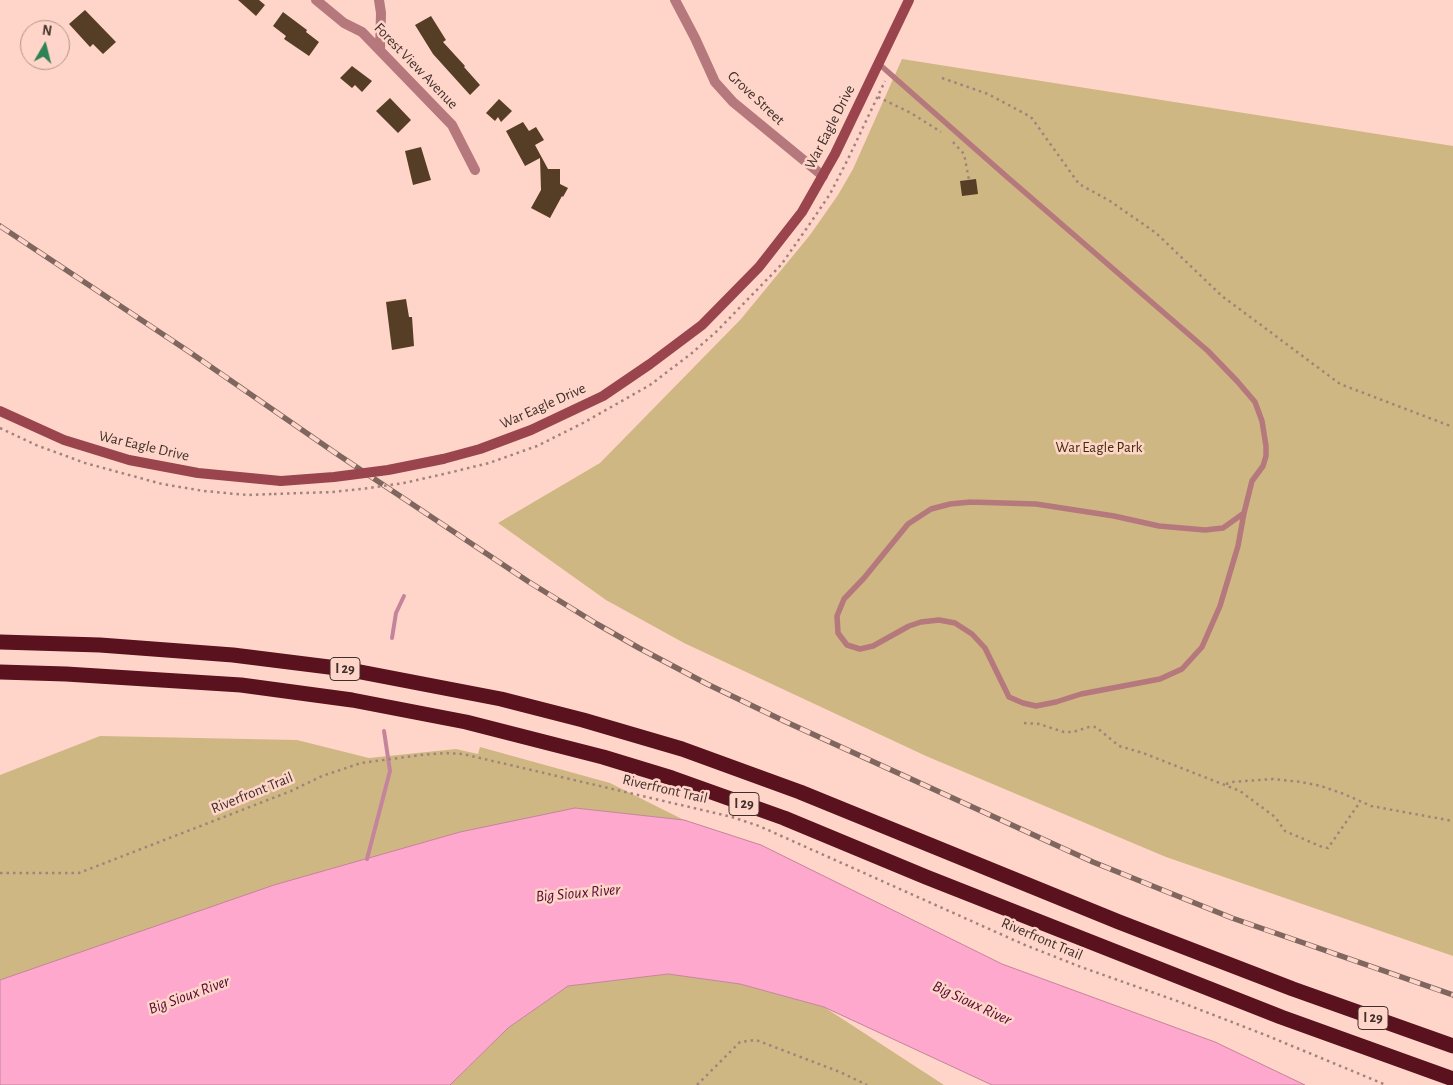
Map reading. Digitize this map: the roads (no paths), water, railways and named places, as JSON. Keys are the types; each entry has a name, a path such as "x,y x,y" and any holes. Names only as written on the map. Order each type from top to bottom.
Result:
{"highway":[{"name":"I 29","path":"0,642 100,646 233,655 345,669 501,699 583,720 682,749 800,792 1128,926 1293,989 1453,1046"},
{"name":"I 29","path":"0,672 66,674 241,685 352,700 466,722 603,757 672,778 784,818 935,881 1281,1017 1453,1078"}],"main road":[{"name":"War Eagle Drive","path":"0,411 64,440 129,460 198,474 280,481 388,470 443,459 480,449 531,430 603,396 650,364 702,324 759,267 802,212 835,154 909,0"}],"street":[{"name":"Forest View Avenue","path":"316,0 344,23 362,32 452,125 474,170"},
{"path":"380,0 382,13 380,50"},
{"name":"Grove Street","path":"675,0 715,82 733,102 822,176"}],"lane":[{"path":"879,64 1208,351 1255,402 1262,421 1266,456 1263,466 1252,482 1238,546 1220,606 1202,647 1182,670 1160,679 1080,694 1036,706 1010,697 985,648 972,634 956,623 939,620 921,622 909,626 873,646 860,649 847,645 838,633 837,616 844,599 864,578 908,524 930,509 950,504 971,502 1036,504 1114,516 1159,526 1205,530 1223,528 1244,513"}],"water":[{"name":"Big Sioux River","path":"575,808 684,820 761,845 1002,964 1215,1042 1305,1085 992,1085 824,1007 740,984 668,974 568,986 508,1028 450,1085 0,1085 0,980 274,885 460,832"}],"waterway":[{"path":"392,638 396,613 404,596"},
{"path":"367,859 390,771 384,731"}],"railway":[{"path":"0,226 529,582 597,624 707,684 1093,862 1232,918 1453,995"}],"park label":[{"name":"War Eagle Park","path":"1099,447"}]}
